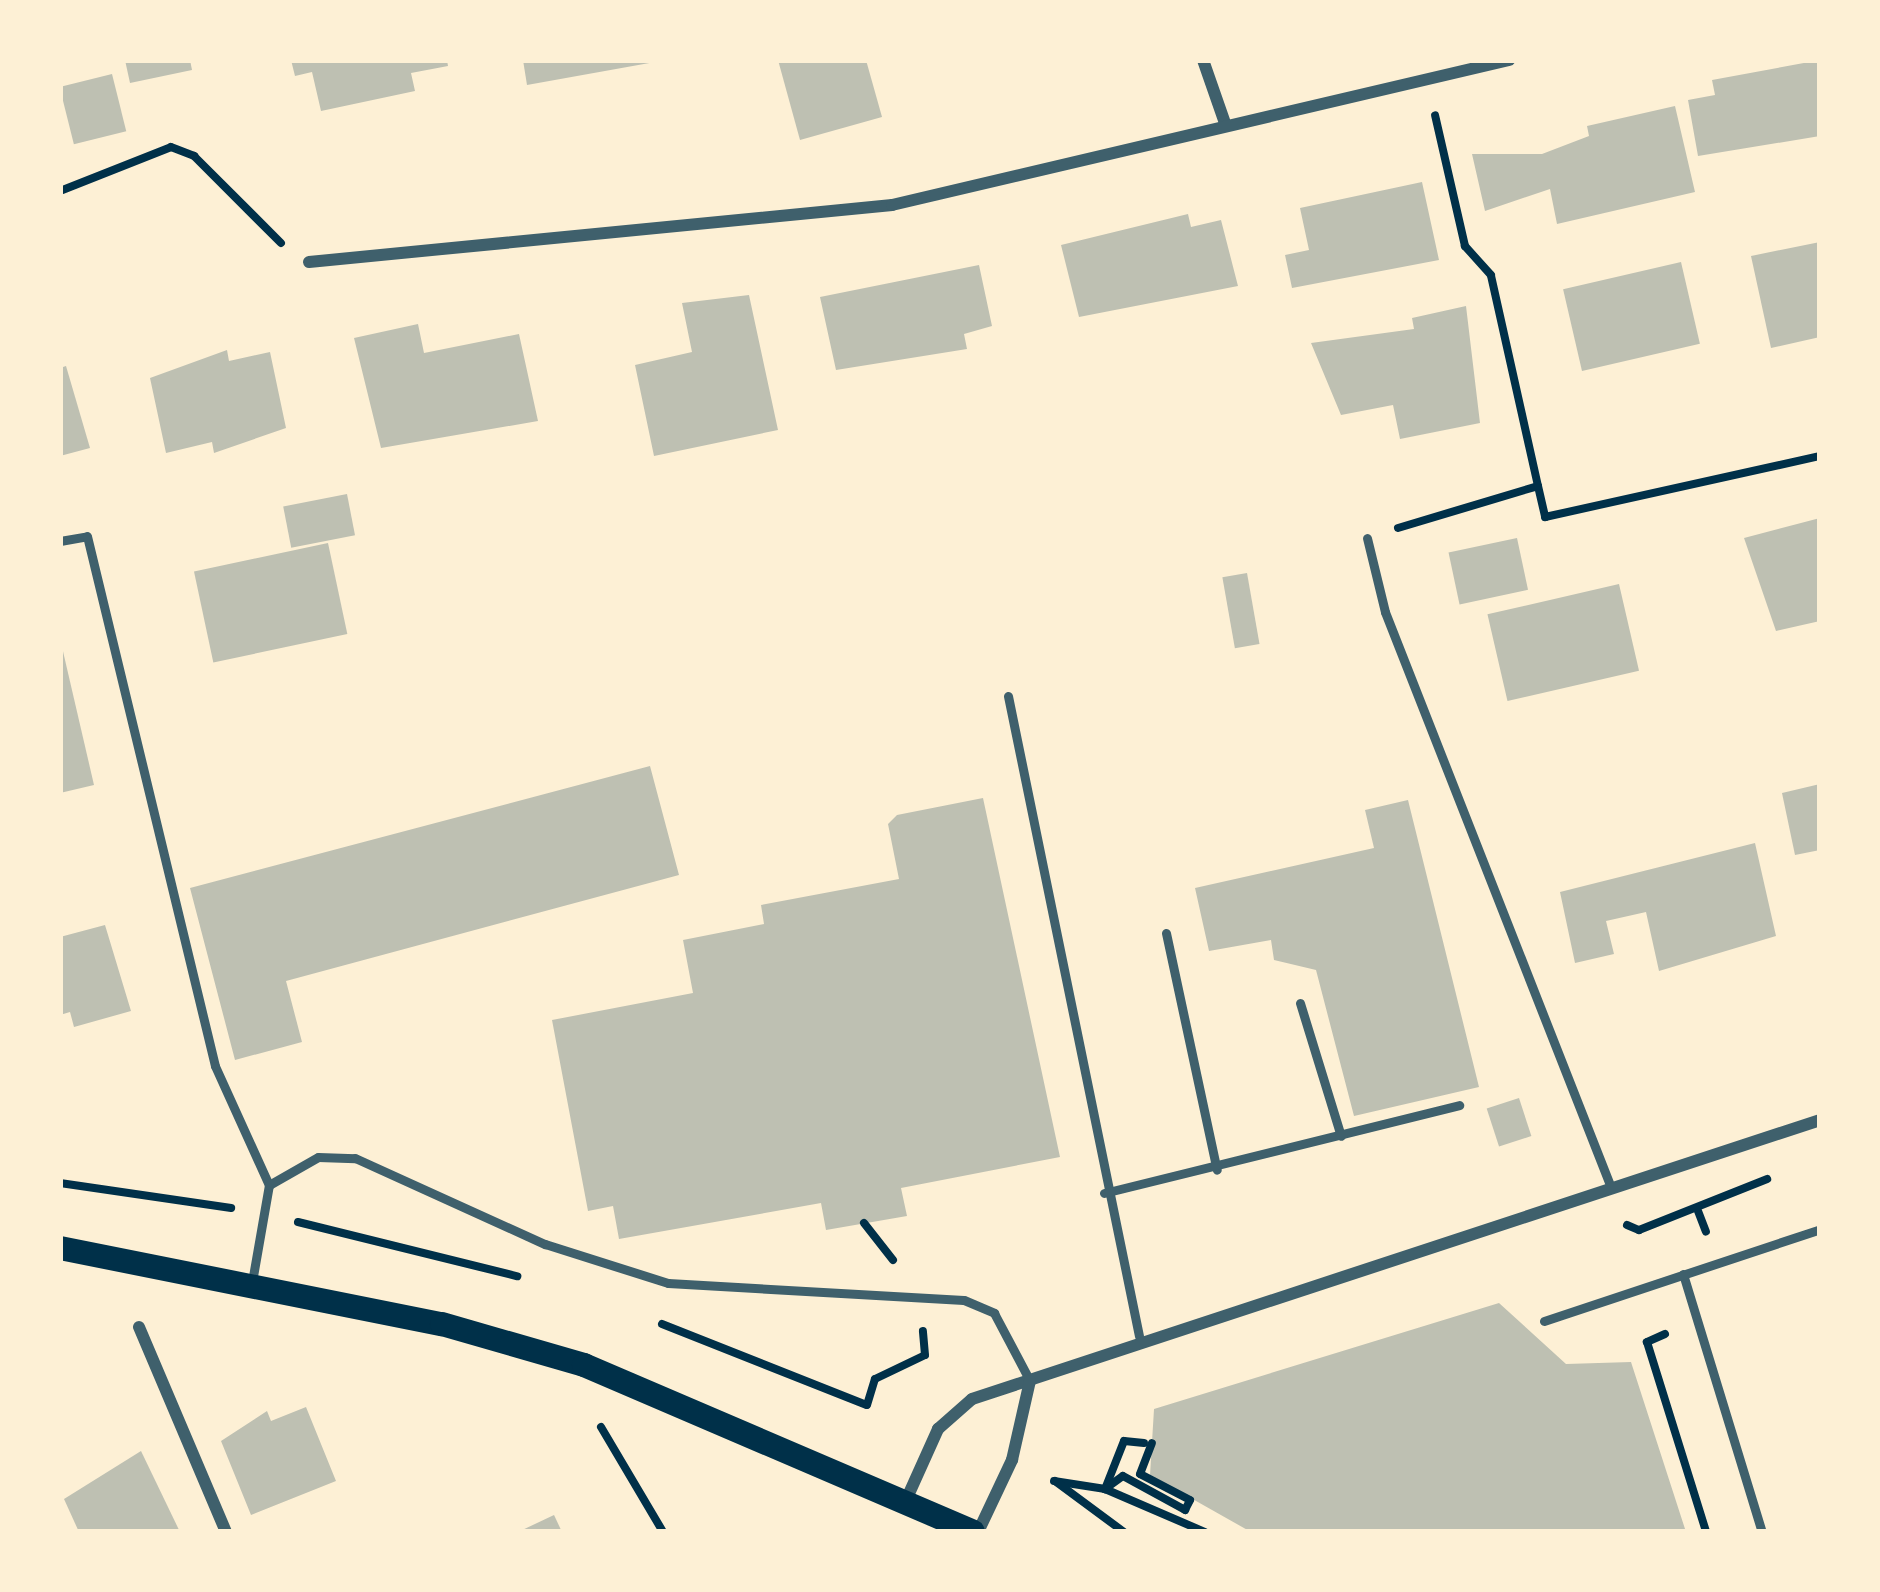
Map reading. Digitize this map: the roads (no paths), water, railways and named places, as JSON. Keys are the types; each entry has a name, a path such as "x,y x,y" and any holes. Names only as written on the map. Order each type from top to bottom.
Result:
{"main road":[{"path":"60,1247 252,1282 584,1365 907,1498 976,1532"}],"street":[{"path":"1203,60 1225,123"},
{"path":"309,262 892,205 1225,123 1509,60"},
{"path":"907,1498 938,1429 972,1399 1030,1381 1139,1336 1820,1120"},
{"path":"139,1327 226,1532"},
{"path":"976,1532 1012,1460 1030,1381"}],"lane":[{"path":"60,541 87,536 215,1066 268,1185 252,1282"},
{"path":"1366,538 1385,612 1610,1185"},
{"path":"1008,696 1104,1193 1139,1336"},
{"path":"1166,933 1217,1170"},
{"path":"1300,1003 1341,1136"},
{"path":"1104,1193 1217,1170 1459,1105"},
{"path":"268,1185 318,1157 355,1158 544,1244 668,1283 964,1300 994,1313 1030,1381"},
{"path":"1544,1322 1820,1229"},
{"path":"1683,1274 1762,1532"}]}
